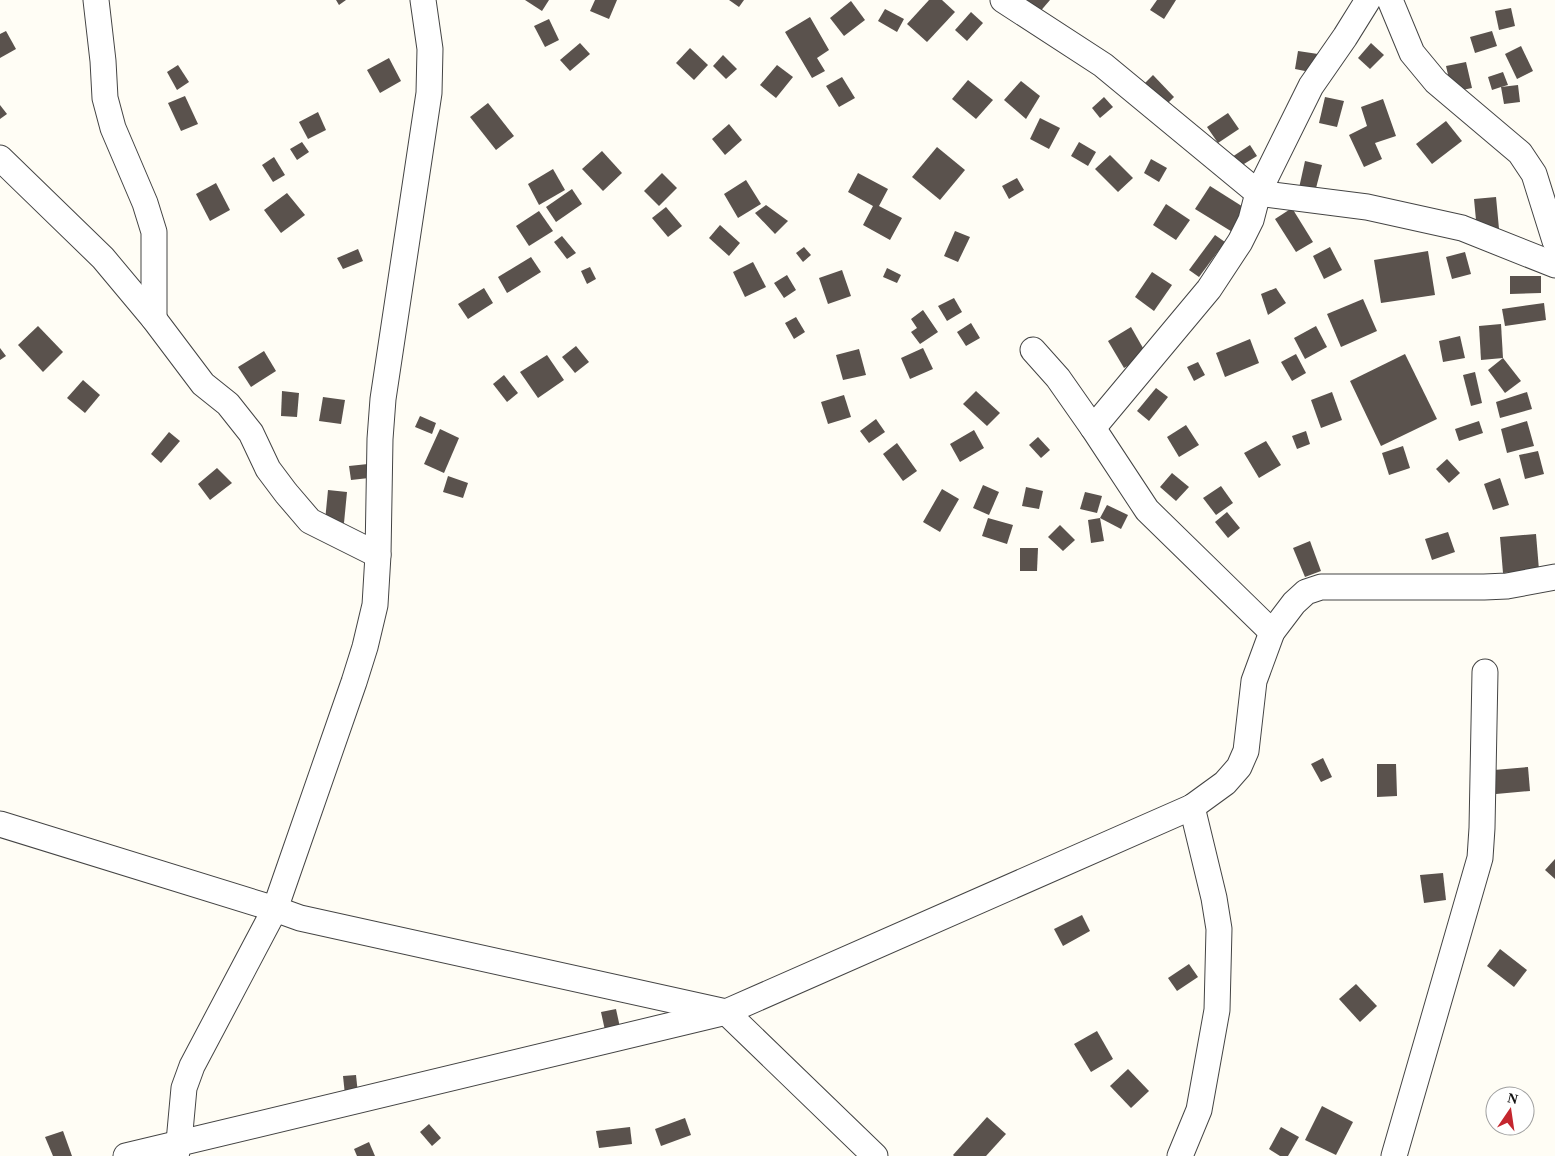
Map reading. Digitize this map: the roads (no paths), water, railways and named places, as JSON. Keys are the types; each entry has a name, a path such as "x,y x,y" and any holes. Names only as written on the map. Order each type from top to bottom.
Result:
{"street":[{"path":"96,0 105,98 113,128 145,203 154,232 154,319"},
{"path":"178,1149 184,1088 192,1066 275,909 354,682 375,606 383,399 429,93 430,49 423,0"},
{"path":"1003,0 1103,65 1258,193 1367,208 1462,228 1555,264"},
{"path":"1094,428 1209,289 1240,242 1251,220 1258,193 1311,86 1368,0"},
{"path":"1390,0 1412,53 1436,82 1520,153 1534,174 1555,241"},
{"path":"4,170 103,258 154,319 203,384 228,404 251,433 268,469 310,521 378,555"},
{"path":"1034,350 1058,378 1094,428 1147,510 1272,632"},
{"path":"126,1156 178,1149 726,1012 1192,807 1225,783 1239,767 1246,751 1254,681 1272,632 1294,603 1306,592 1321,587 1507,586 1555,577"},
{"path":"1394,1156 1480,858 1485,672"},
{"path":"1180,1156 1199,1110 1217,1010 1219,929 1214,898 1192,807"},
{"path":"0,824 327,925 726,1012 875,1156"}]}
